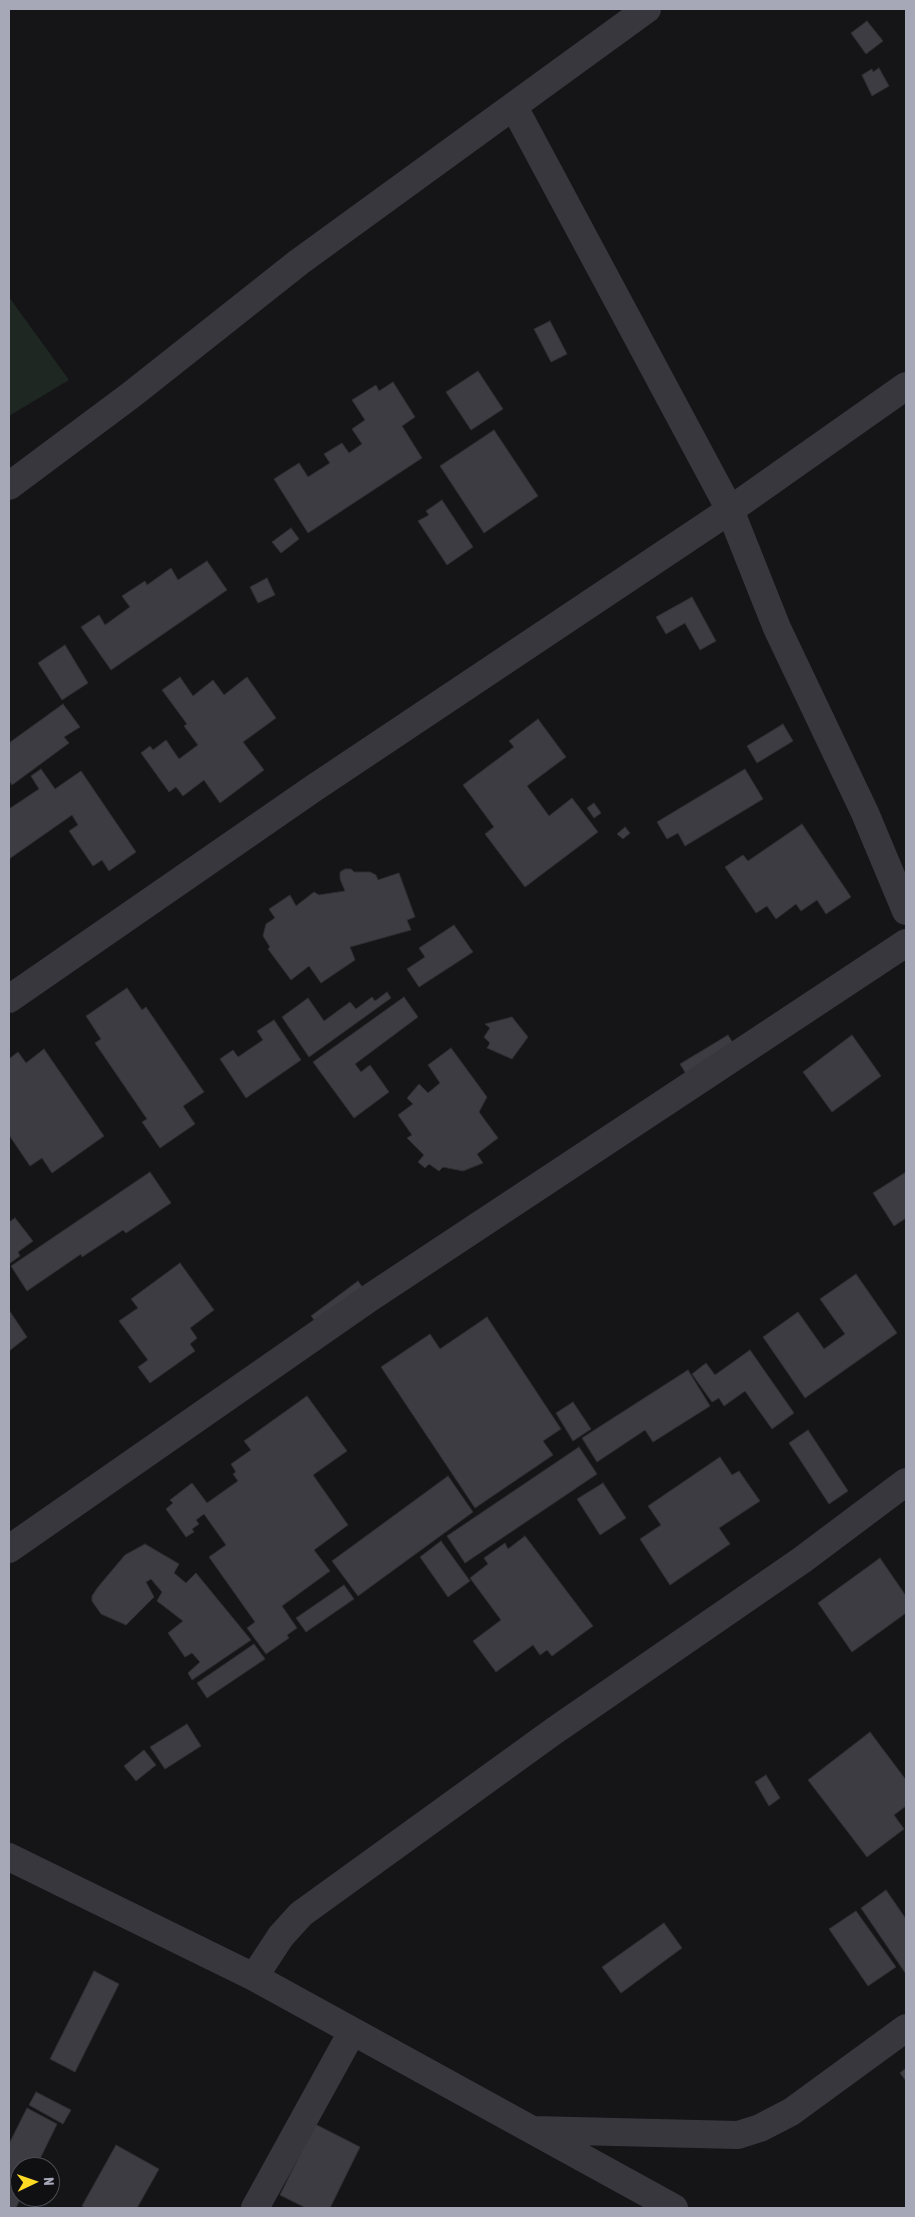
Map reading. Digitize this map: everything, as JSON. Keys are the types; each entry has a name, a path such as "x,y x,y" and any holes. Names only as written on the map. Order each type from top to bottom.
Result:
{"street":[{"path":"9,486 131,395 299,262 647,9"},
{"path":"514,107 730,510 777,628 865,812 906,911"},
{"path":"9,999 314,788 730,510 906,386"},
{"path":"9,1549 371,1297 906,943"},
{"path":"254,1977 281,1936 301,1914 554,1731 802,1560 906,1482"},
{"path":"9,1857 254,1977 674,2208"},
{"path":"530,2130 738,2134 760,2128 791,2112 906,2028"},
{"path":"255,2208 352,2032"}],"shaded area":[{"path":"9,297 69,380 9,416"}],"building":[{"path":"867,21 883,41 866,54 851,33"},
{"path":"879,68 889,86 872,96 862,75 872,69 873,72"},
{"path":"550,321 567,354 551,362 534,329"},
{"path":"478,371 503,409 471,430 446,392"},
{"path":"393,382 415,417 402,426 422,458 308,533 274,479 299,463 308,477 330,463 324,454 342,443 349,453 362,444 352,429 365,420 352,400 376,385 379,391"},
{"path":"494,430 538,496 484,533 440,466"},
{"path":"442,500 473,547 447,565 418,521 429,515 426,511"},
{"path":"291,528 299,539 281,553 272,542"},
{"path":"207,561 227,590 111,670 81,627 99,615 105,625 130,607 122,596 145,581 147,585 171,568 178,580"},
{"path":"267,578 275,595 258,603 250,587"},
{"path":"692,597 716,641 700,650 685,623 666,634 656,617"},
{"path":"65,645 88,683 62,700 38,663"},
{"path":"180,677 193,696 213,680 224,695 247,677 276,718 243,742 264,770 220,803 204,780 183,796 176,787 169,792 141,753 150,746 153,750 166,740 179,759 198,745 184,726 187,724 162,690"},
{"path":"63,704 80,727 64,737 69,743 12,785 9,780 9,743"},
{"path":"538,719 566,757 527,786 549,816 572,798 598,832 525,887 485,834 494,827 463,785 514,747 509,741"},
{"path":"783,724 793,741 757,763 747,746"},
{"path":"41,769 55,789 81,771 136,852 109,871 102,860 93,866 69,831 78,825 72,815 9,859 9,809 39,789 31,776"},
{"path":"745,769 763,799 685,846 678,833 667,839 657,822"},
{"path":"594,803 601,813 594,818 587,808"},
{"path":"802,824 851,897 826,914 817,900 801,911 796,904 776,919 767,906 756,913 725,867 743,855 748,861"},
{"path":"625,827 630,833 623,839 617,834"},
{"path":"345,869 351,869 354,872 370,872 376,875 378,880 399,873 415,917 407,920 411,930 350,947 355,960 321,983 309,966 291,980 268,949 270,947 263,936 266,924 275,918 269,909 290,895 296,906 314,892 319,895 345,891 340,879 340,872"},
{"path":"454,925 473,952 419,987 407,969 425,957 419,948"},
{"path":"127,988 142,1010 146,1007 204,1092 183,1106 195,1124 160,1148 142,1122 147,1119 95,1043 101,1039 86,1016"},
{"path":"387,992 391,998 309,1057 282,1017 308,998 324,1021 350,1002 356,1009 372,997 375,1001"},
{"path":"404,997 418,1017 355,1064 361,1072 370,1065 389,1092 354,1118 313,1062"},
{"path":"512,1017 528,1037 512,1059 487,1048 490,1043 484,1037 490,1028 485,1024"},
{"path":"274,1020 301,1060 246,1098 220,1059 233,1050 238,1057 263,1040 257,1031"},
{"path":"728,1035 736,1048 688,1077 680,1064"},
{"path":"852,1035 881,1076 832,1112 803,1072"},
{"path":"451,1048 487,1097 479,1112 498,1138 477,1154 483,1163 463,1171 443,1167 439,1171 429,1164 425,1168 418,1162 424,1155 407,1138 412,1135 398,1115 413,1104 407,1098 419,1084 428,1093 440,1083 428,1065"},
{"path":"44,1049 104,1136 52,1173 42,1158 30,1166 9,1135 9,1059 18,1052 26,1063"},
{"path":"150,1172 171,1203 126,1233 123,1230 82,1257 81,1254 27,1291 11,1266"},
{"path":"906,1172 906,1218 894,1226 873,1193"},
{"path":"15,1218 33,1241 18,1252 20,1256 9,1264 9,1222"},
{"path":"180,1263 214,1310 190,1328 197,1338 190,1344 195,1351 150,1383 138,1367 148,1360 119,1321 138,1308 131,1299"},
{"path":"856,1274 897,1333 805,1398 763,1337 798,1312 824,1349 845,1334 820,1299"},
{"path":"358,1281 366,1292 319,1326 311,1316"},
{"path":"9,1310 27,1337 9,1351"},
{"path":"487,1317 561,1429 543,1441 553,1455 475,1508 381,1367 430,1334 440,1349"},
{"path":"750,1350 794,1413 772,1429 745,1391 724,1406 719,1398 712,1402 692,1374 706,1363 715,1375"},
{"path":"688,1370 710,1406 653,1442 645,1430 597,1462 582,1438"},
{"path":"307,1396 347,1451 313,1475 348,1525 314,1550 330,1571 282,1606 297,1628 287,1635 289,1638 266,1654 247,1628 255,1622 209,1557 226,1545 204,1514 196,1520 199,1524 192,1529 194,1532 186,1537 166,1509 173,1503 170,1500 192,1483 207,1503 238,1481 233,1474 236,1472 231,1464 251,1450 244,1441"},
{"path":"573,1402 591,1429 573,1441 556,1413"},
{"path":"808,1430 848,1491 829,1504 789,1443"},
{"path":"579,1447 597,1474 465,1563 447,1536"},
{"path":"720,1457 732,1475 739,1471 760,1501 719,1528 730,1544 670,1585 640,1539 661,1525 648,1506"},
{"path":"448,1476 473,1512 358,1596 332,1561"},
{"path":"603,1483 626,1518 600,1535 577,1499"},
{"path":"525,1536 593,1626 552,1656 547,1650 540,1655 533,1645 496,1672 473,1641 501,1620 470,1578 488,1564 484,1558 505,1543 508,1549"},
{"path":"441,1541 470,1581 448,1597 420,1557"},
{"path":"145,1544 179,1564 174,1573 186,1583 196,1573 251,1640 192,1680 188,1673 200,1662 192,1653 185,1657 168,1633 183,1621 157,1601 162,1592 151,1579 146,1582 154,1597 126,1625 101,1614 92,1601 92,1596 98,1587 125,1555"},
{"path":"880,1558 906,1596 906,1613 852,1652 818,1603"},
{"path":"344,1585 354,1599 306,1632 296,1618"},
{"path":"254,1644 265,1659 207,1698 197,1683"},
{"path":"187,1724 201,1746 165,1769 150,1747"},
{"path":"870,1732 906,1780 906,1806 894,1815 904,1829 867,1857 808,1780"},
{"path":"144,1750 156,1765 136,1781 124,1766"},
{"path":"766,1775 780,1798 769,1806 755,1782"},
{"path":"886,1890 906,1919 906,1974 861,1908"},
{"path":"856,1911 896,1967 868,1986 829,1929"},
{"path":"664,1923 682,1948 621,1993 602,1967"},
{"path":"94,1971 119,1984 75,2072 50,2059"},
{"path":"906,2068 906,2081 900,2073"},
{"path":"36,2092 71,2110 63,2124 29,2105"},
{"path":"27,2108 57,2124 41,2157 10,2157 10,2207 16,2208 9,2208 9,2144"},
{"path":"315,2124 360,2147 330,2208 306,2208 280,2195"},
{"path":"116,2145 159,2169 137,2208 86,2208 82,2206"}]}
